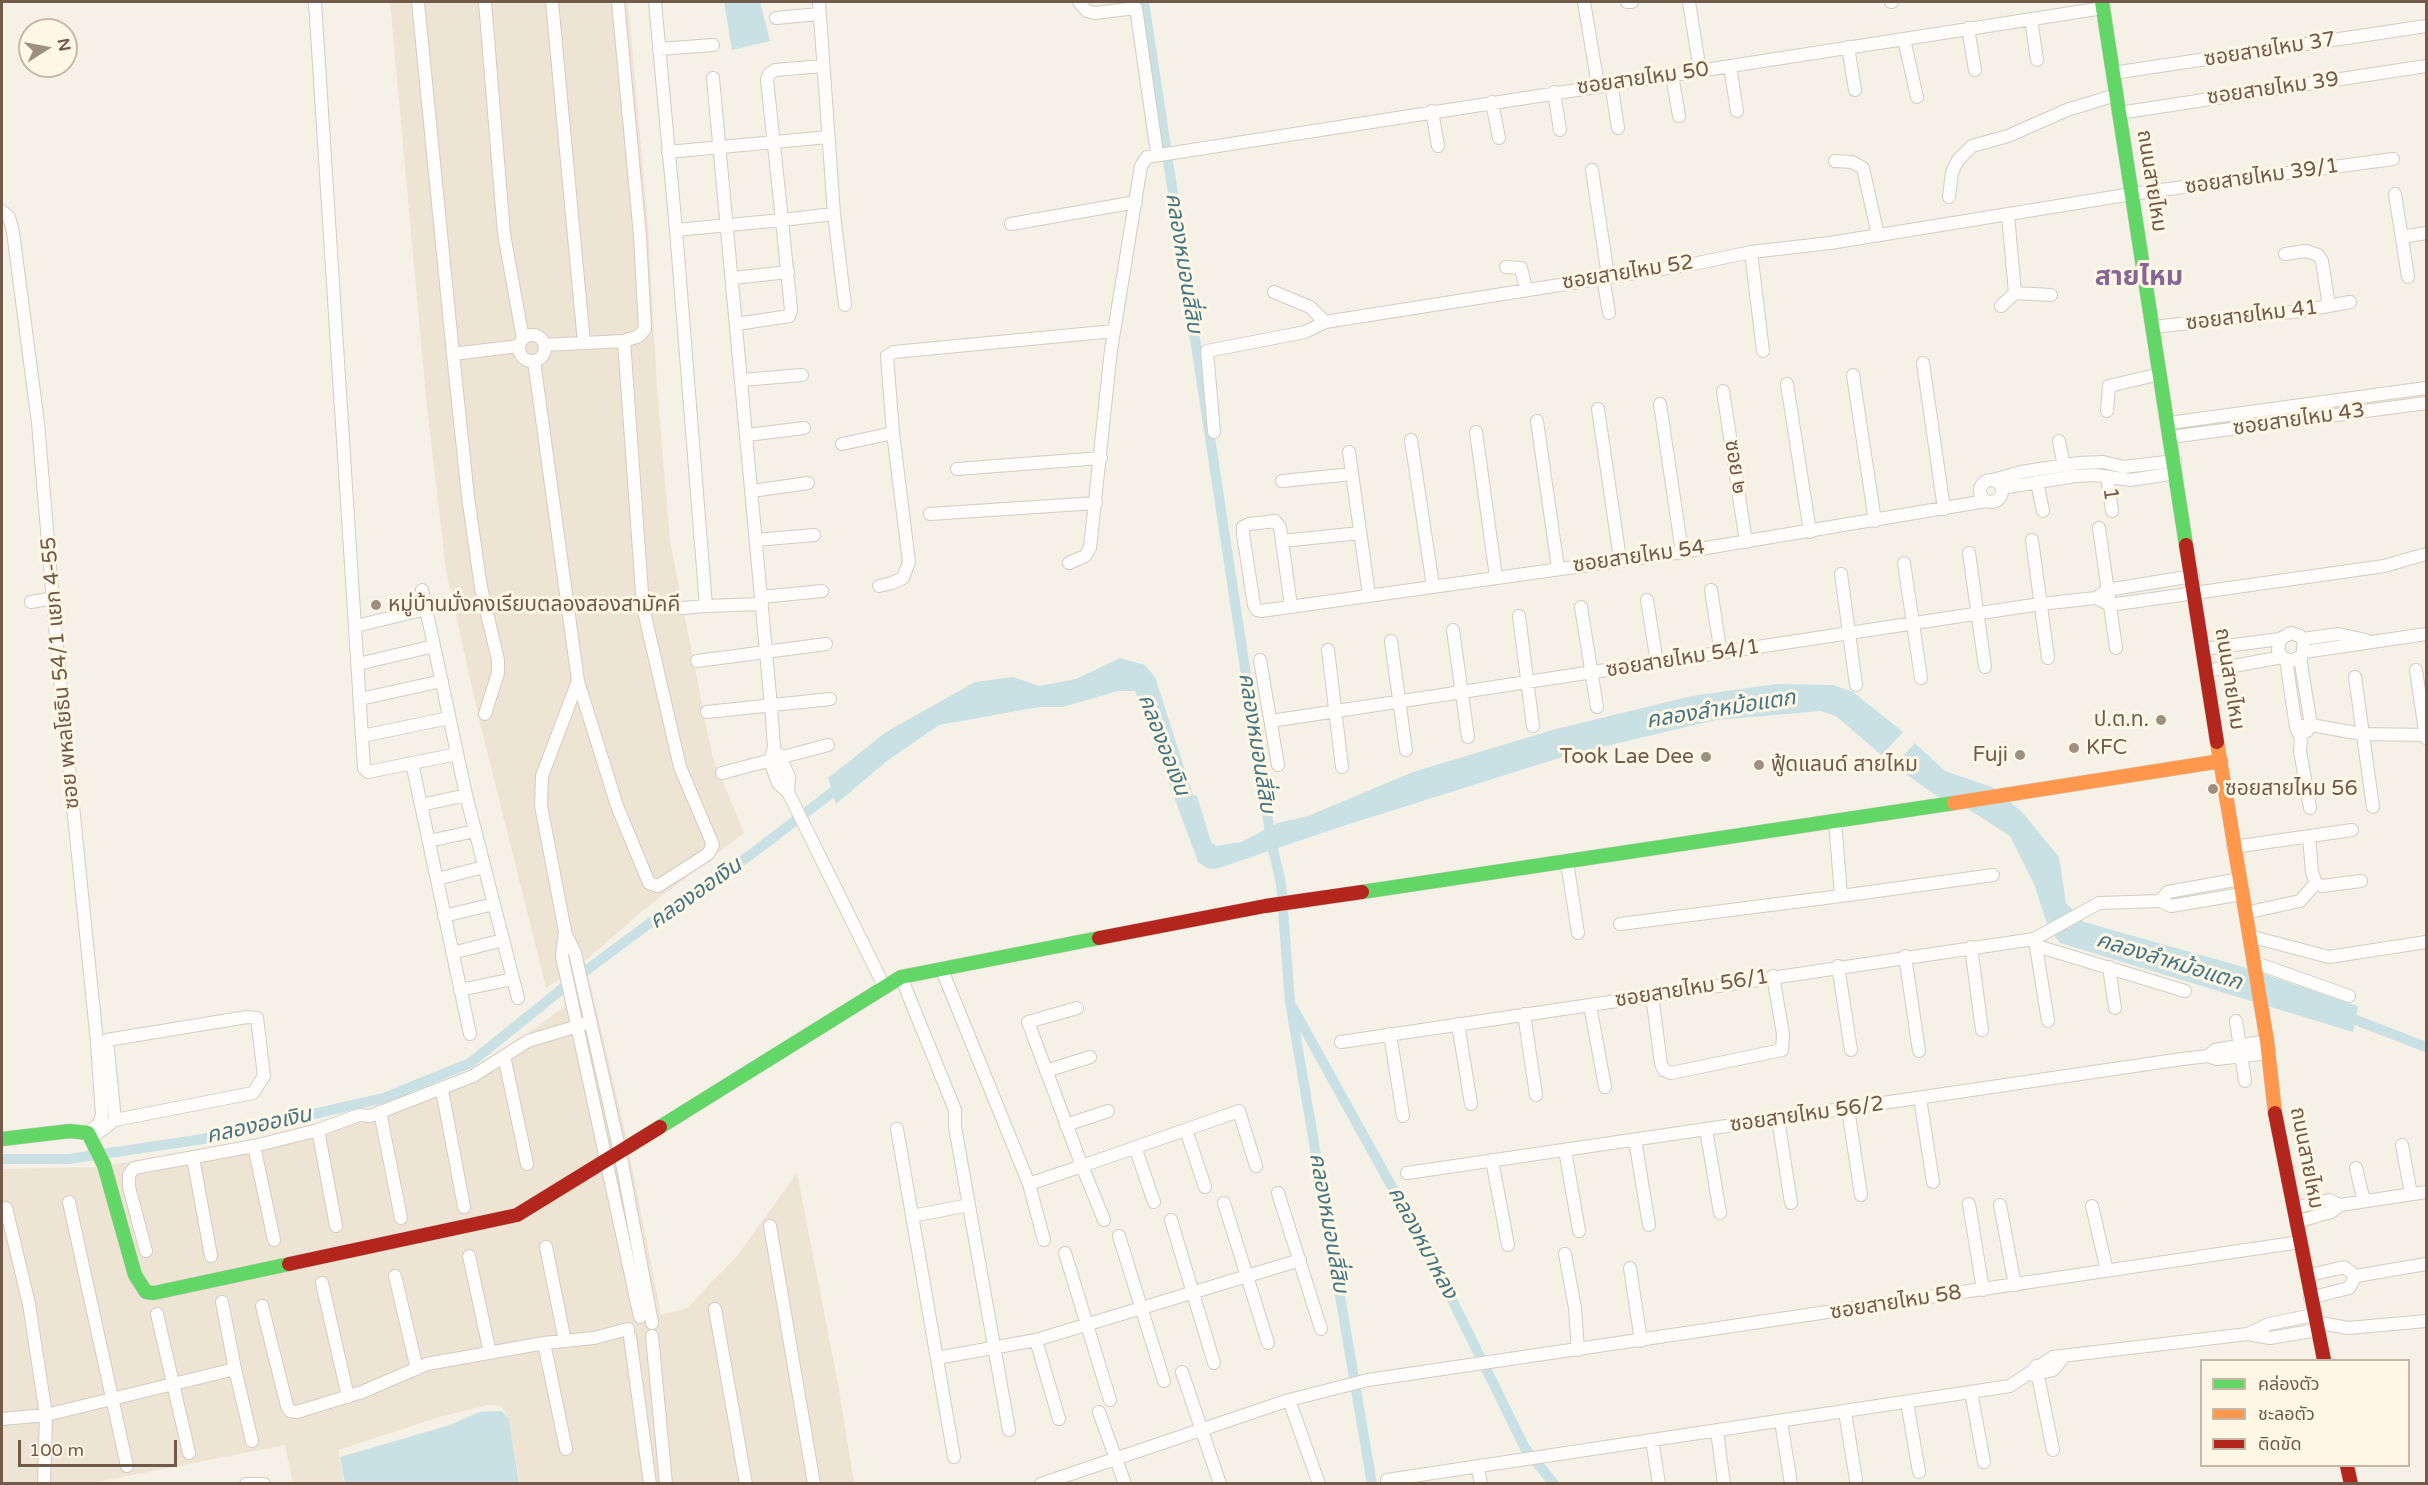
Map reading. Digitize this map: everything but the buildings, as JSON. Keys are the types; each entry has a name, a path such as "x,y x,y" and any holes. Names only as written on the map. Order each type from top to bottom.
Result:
{"street":[{"path":"315,2 366,771 457,754"},
{"path":"418,2 470,509 481,588 498,660 498,674 485,714"},
{"path":"484,2 504,234 523,357 534,361 541,357 544,345"},
{"path":"552,2 584,344"},
{"path":"544,345 624,342 639,336 645,329 640,236 618,2"},
{"path":"655,2 706,606"},
{"path":"1069,563 1085,556 1090,548 1114,330 1143,160 1158,153 1136,8 1095,13 1087,11 1079,2"},
{"path":"1584,2 1598,85"},
{"path":"1689,2 1700,70"},
{"name":"ซอยสายไหม 50","path":"1158,153 1904,39 2103,5"},
{"name":"ถนนสายไหม","path":"2103,5 2193,576 2233,847 2268,1047 2274,1108 2324,1359"},
{"path":"776,18 819,8 834,214 845,305"},
{"path":"2031,19 2037,60"},
{"name":"ซอยสายไหม 37","path":"2113,73 2427,26"},
{"path":"1968,28 1975,70"},
{"path":"1904,39 1917,97"},
{"path":"659,49 713,45"},
{"path":"1848,47 1855,90"},
{"path":"737,324 789,316 791,310 767,80 769,74 775,70 823,66"},
{"path":"1730,66 1737,111"},
{"name":"ซอยสายไหม 39","path":"2119,113 2427,66"},
{"path":"1672,75 1679,116"},
{"path":"713,78 776,759 789,777 788,792 885,988"},
{"path":"1611,83 1618,128"},
{"path":"1554,92 1560,130"},
{"path":"1949,197 1952,172 1958,160 1972,146 2008,136 2067,110 2116,95"},
{"path":"1492,102 1499,138"},
{"path":"1432,111 1438,146"},
{"path":"668,152 828,137"},
{"name":"ซอยสายไหม 39/1","path":"2132,195 2393,159"},
{"path":"1835,161 1852,162 1863,168 1878,235"},
{"path":"1592,170 1609,313"},
{"path":"2395,194 2408,278"},
{"name":"ซอยสายไหม 52","path":"1214,432 1207,351 1305,332 1325,322 1693,264 1751,252 1878,235 2132,195"},
{"path":"1011,224 1136,202"},
{"name":"ซอย พหลโยธิน 54/1 แยก 4-55","path":"2,211 9,217 13,232 38,423 102,1115 92,1138"},
{"path":"676,230 834,214"},
{"path":"2007,215 2015,293"},
{"path":"2402,237 2427,233"},
{"path":"2285,254 2306,251 2318,255 2322,261 2329,306"},
{"path":"1751,252 1763,351"},
{"path":"1506,267 1521,268 1526,289"},
{"path":"733,278 788,272"},
{"path":"1274,292 1310,308 1325,322"},
{"path":"2001,306 2015,293 2051,295"},
{"name":"ซอยสายไหม 41","path":"2153,327 2350,302"},
{"path":"879,586 892,584 903,578 909,562 893,433 887,356 894,352 1114,330"},
{"path":"453,354 521,343 529,335 537,336 544,345"},
{"path":"534,361 578,681 617,806 649,884 658,886 708,854 713,845 680,768 643,607 624,342"},
{"path":"1923,363 1944,510"},
{"path":"2107,411 2109,386 2160,374"},
{"path":"742,380 802,375"},
{"path":"1853,375 1875,521"},
{"path":"1787,384 1810,532"},
{"path":"2170,430 2427,388"},
{"name":"ซอย ๒","path":"1723,391 1746,542"},
{"name":"ซอยสายไหม 43","path":"2170,430 2427,403"},
{"path":"1660,404 1682,552"},
{"path":"1598,409 1620,560"},
{"path":"1537,421 1558,568"},
{"path":"747,435 804,428"},
{"path":"1476,432 1496,577"},
{"path":"842,444 893,433"},
{"path":"1411,440 1433,586"},
{"path":"2059,441 2064,465"},
{"path":"1349,452 1369,595"},
{"path":"957,469 1101,458"},
{"path":"1998,484 2064,465 2094,462 2150,471"},
{"path":"1998,484 1998,500 1986,501 1980,489 1984,482 1998,484 2037,482 2075,476 2130,480 2150,471 2175,467"},
{"path":"1282,481 1352,474"},
{"name":"1","path":"2107,477 2112,511"},
{"path":"2037,482 2043,511"},
{"path":"752,491 808,483"},
{"name":"ซอยสายไหม 54","path":"1292,606 1280,526 1275,521 1249,524 1244,527 1257,610 1292,606 1558,568 1682,552 1944,510 1986,501"},
{"path":"930,514 1096,503"},
{"path":"2099,528 2116,648"},
{"path":"1282,541 1360,533"},
{"path":"756,540 814,535"},
{"path":"2032,540 2049,658"},
{"path":"1969,553 1985,667"},
{"path":"2110,604 2384,566 2427,554"},
{"path":"1904,563 1921,678"},
{"path":"1841,574 1856,685"},
{"name":"ซอยสายไหม 54/1","path":"2096,598 2107,590 2193,576"},
{"path":"422,590 466,795 518,998"},
{"path":"1711,590 1721,654"},
{"path":"681,608 762,601 822,591"},
{"path":"31,602 54,598"},
{"name":"ซอยสายไหม 54/1","path":"1271,721 2040,604 2096,598 2110,604"},
{"path":"1647,600 1657,663"},
{"path":"1581,608 1597,707"},
{"path":"356,626 426,609"},
{"path":"1519,616 1533,726"},
{"path":"1453,630 1468,737"},
{"path":"2204,649 2280,639 2291,633 2303,639 2338,634 2373,642"},
{"path":"2207,671 2427,634"},
{"path":"2280,639 2278,646 2284,658 2299,733 2310,808"},
{"path":"2303,639 2302,655 2311,725"},
{"path":"1391,641 1406,750"},
{"path":"697,661 826,644"},
{"path":"358,664 434,646"},
{"path":"1328,650 1342,767"},
{"path":"1260,660 1278,765"},
{"path":"2299,733 2311,725 2362,734 2426,736 2416,670"},
{"path":"2355,677 2373,807"},
{"path":"360,699 442,681"},
{"path":"578,681 542,776 540,791 565,931 576,960 586,1000 620,1152 646,1320"},
{"path":"707,712 830,699"},
{"path":"362,736 450,718"},
{"path":"722,773 828,745"},
{"path":"2,1139 70,1131 92,1138 104,1165 135,1275 146,1292 154,1293 506,1219 620,1152 901,977 1265,906 1939,806 2221,760"},
{"path":"412,763 470,1034"},
{"path":"421,805 466,795"},
{"path":"1835,821 1841,896"},
{"path":"2233,847 2352,830"},
{"path":"429,841 475,831"},
{"path":"2308,837 2312,872 2316,883 2322,886 2361,881"},
{"path":"1567,862 1578,933"},
{"path":"437,879 484,867"},
{"path":"1620,924 1993,875"},
{"path":"2160,901 2168,892 2240,879"},
{"path":"2245,913 2300,901 2316,883"},
{"path":"2038,940 2089,906 2113,901 2160,901 2171,906 2242,894"},
{"path":"444,916 494,904"},
{"path":"565,931 563,964 571,1002 606,1160 652,1336 666,1484"},
{"path":"2249,936 2329,957 2427,942"},
{"path":"452,953 503,940"},
{"path":"2038,940 2109,967 2185,991"},
{"path":"2038,940 2048,1021"},
{"name":"ซอยสายไหม 56/1","path":"1341,1042 1905,956 2038,940"},
{"path":"1971,947 1982,1030"},
{"path":"1905,956 1919,1051"},
{"path":"2253,965 2349,996"},
{"path":"1838,966 1851,1050"},
{"path":"2109,967 2115,1008"},
{"path":"942,970 1029,1184 1044,1240"},
{"path":"1652,995 1665,1070 1671,1072 1694,1069 1782,1050 1784,1034 1773,976"},
{"path":"901,977 955,1110 955,1127 1009,1430"},
{"path":"460,990 513,979"},
{"path":"1590,1005 1605,1088"},
{"path":"1077,1008 1028,1022 1104,1220"},
{"path":"1524,1014 1536,1095"},
{"path":"92,1138 115,1120 253,1093 264,1076 257,1018 247,1017 107,1040 115,1120"},
{"path":"2236,1021 2245,1081"},
{"path":"147,1251 129,1187 129,1175 134,1167 254,1146 318,1130 359,1115 370,1116 442,1090 528,1041 591,1022"},
{"path":"1458,1024 1471,1104"},
{"path":"1390,1034 1403,1116"},
{"name":"ซอยสายไหม 56/2","path":"1407,1173 2208,1056 2215,1050 2268,1047"},
{"path":"504,1056 527,1164"},
{"path":"1046,1071 1090,1057"},
{"path":"442,1090 464,1207"},
{"path":"1920,1098 1934,1182"},
{"path":"1848,1109 1861,1195"},
{"path":"1066,1125 1108,1111"},
{"path":"1029,1184 1239,1111 1256,1166"},
{"path":"380,1112 401,1218"},
{"path":"1778,1119 1791,1203"},
{"path":"897,1129 954,1457"},
{"path":"1706,1129 1720,1213"},
{"path":"318,1130 336,1226"},
{"path":"1186,1130 1205,1187"},
{"path":"1635,1140 1649,1225"},
{"path":"2402,1145 2411,1194"},
{"path":"254,1146 274,1240"},
{"path":"1135,1147 1154,1202"},
{"path":"1564,1150 1579,1231"},
{"path":"194,1158 211,1256"},
{"path":"1492,1160 1508,1245"},
{"path":"2356,1168 2364,1202"},
{"path":"2295,1215 2329,1200 2340,1205 2427,1192"},
{"path":"1278,1193 1321,1329"},
{"path":"69,1202 127,1466"},
{"path":"1224,1203 1268,1343"},
{"path":"1969,1204 1983,1290"},
{"path":"912,1216 969,1205"},
{"path":"2000,1205 2015,1285"},
{"path":"2091,1206 2106,1271"},
{"path":"6,1208 29,1304 46,1415 44,1484"},
{"path":"1171,1220 1214,1363"},
{"path":"770,1226 814,1484"},
{"path":"1119,1236 1164,1381"},
{"name":"ซอยสายไหม 58","path":"1041,1484 1289,1400 1368,1380 2300,1242"},
{"path":"546,1247 565,1341"},
{"path":"1065,1253 1110,1401"},
{"path":"1565,1254 1575,1308 1578,1350"},
{"path":"469,1256 490,1353"},
{"path":"937,1358 1036,1340 1300,1260"},
{"path":"2306,1276 2343,1267 2356,1276 2427,1264"},
{"path":"1630,1268 1641,1341"},
{"path":"395,1276 417,1369"},
{"path":"2310,1298 2349,1288 2356,1276"},
{"path":"322,1284 348,1396"},
{"path":"222,1302 252,1441"},
{"path":"262,1306 290,1411 297,1412 348,1396 427,1364 544,1343 629,1333 641,1343 652,1336"},
{"path":"715,1309 746,1484"},
{"path":"157,1314 189,1453"},
{"path":"646,1320 632,1321 629,1333 650,1484"},
{"path":"1387,1480 1420,1480 1550,1456 1971,1392 2014,1384 2035,1372 2048,1358 2248,1334 2269,1324 2315,1322 2348,1328 2427,1321"},
{"path":"1036,1340 1059,1419"},
{"path":"544,1343 566,1449"},
{"path":"2,1419 46,1415 235,1369"},
{"path":"1182,1372 1220,1484"},
{"path":"2035,1372 2054,1450"},
{"path":"1971,1392 1984,1462"},
{"path":"1289,1400 1319,1484"},
{"path":"1907,1402 1919,1472"},
{"path":"1099,1412 1125,1484"},
{"path":"1845,1412 1856,1480"},
{"path":"1781,1421 1791,1484"},
{"path":"1717,1431 1725,1484"},
{"path":"1652,1440 1659,1484"},
{"path":"2347,1467 2350,1484"},
{"path":"1478,1468 1481,1484"},
{"path":"246,1484 264,1484"}],"shaded area":[{"path":"390,2 628,2 648,225 657,388 670,541 712,755 744,833 641,912 585,961 625,1131 661,1315 687,1308 737,1256 797,1173 838,1384 854,1483 520,1483 509,1419 501,1406 489,1405 443,1416 338,1450 344,1483 293,1483 285,1445 92,1483 2,1483 2,1169 95,1167 250,1144 359,1115 480,1068 564,1007 565,976 546,988 479,719 446,571 426,397"}],"water":[{"path":"724,2 760,2 770,41 732,50"},
{"path":"1120,658 1145,665 1155,677 1193,795 1197,796 1211,842 1216,846 1241,842 1278,823 1308,816 1413,772 1556,729 1692,696 1777,684 1833,685 1853,692 1903,732 1945,771 1992,787 2022,812 2059,857 2066,903 2084,922 2240,966 2358,1006 2353,1032 2060,943 2048,927 2034,884 2010,836 1968,809 1937,796 1894,766 1836,716 1821,711 1716,720 1572,754 1343,826 1216,869 1207,868 1198,862 1135,691 1118,691 1063,707 1039,707 939,725 887,761 836,804 828,778 886,732 975,682 1013,677 1039,686 1076,679"},
{"path":"502,1411 509,1419 519,1483 345,1483 340,1457 450,1425 479,1412"}],"pier":[{"path":"1903,732 1915,743 1892,768 1880,757"}],"waterway":[{"name":"คลองหมอนสี่สิบ","path":"1144,2 1271,840 1281,884 1290,1002 1372,1484"},
{"name":"คลองออเงิน","path":"2,1159 69,1159 203,1139 384,1098 470,1063 572,981 666,911 749,856 842,785"},
{"name":"คลองหมาหลง","path":"1293,1008 1434,1263 1525,1448 1554,1484"},
{"name":"คลองลำหม้อแตก","path":"2343,1015 2426,1047"}],"traffic: fast":[{"path":"2102,2 2186,545"},
{"path":"1362,892 1954,803"},
{"path":"660,1127 901,977 1099,938"},
{"path":"2,1139 70,1131 88,1133 104,1165 135,1275 146,1292 154,1293 289,1264"}],"traffic: slow":[{"path":"2217,742 2267,1041 2275,1113"},
{"path":"1954,803 2221,761"}],"traffic: jam":[{"path":"2186,545 2217,742"},
{"path":"1099,938 1265,906 1362,892"},
{"path":"2275,1113 2324,1359"},
{"path":"289,1264 517,1215 660,1127"},
{"path":"2347,1467 2351,1484"}],"place":[{"name":"หมู่บ้านมั่งคงเรียบตลองสองสามัคคี","path":"376,605"},
{"name":"ป.ต.ท.","path":"2161,720"},
{"name":"KFC","path":"2074,748"},
{"name":"Fuji","path":"2020,755"},
{"name":"Took Lae Dee","path":"1706,757"},
{"name":"ฟู้ดแลนด์ สายไหม","path":"1759,765"},
{"name":"ซอยสายไหม 56","path":"2213,789"}],"district":[{"name":"สายไหม","path":"2139,278"}]}
